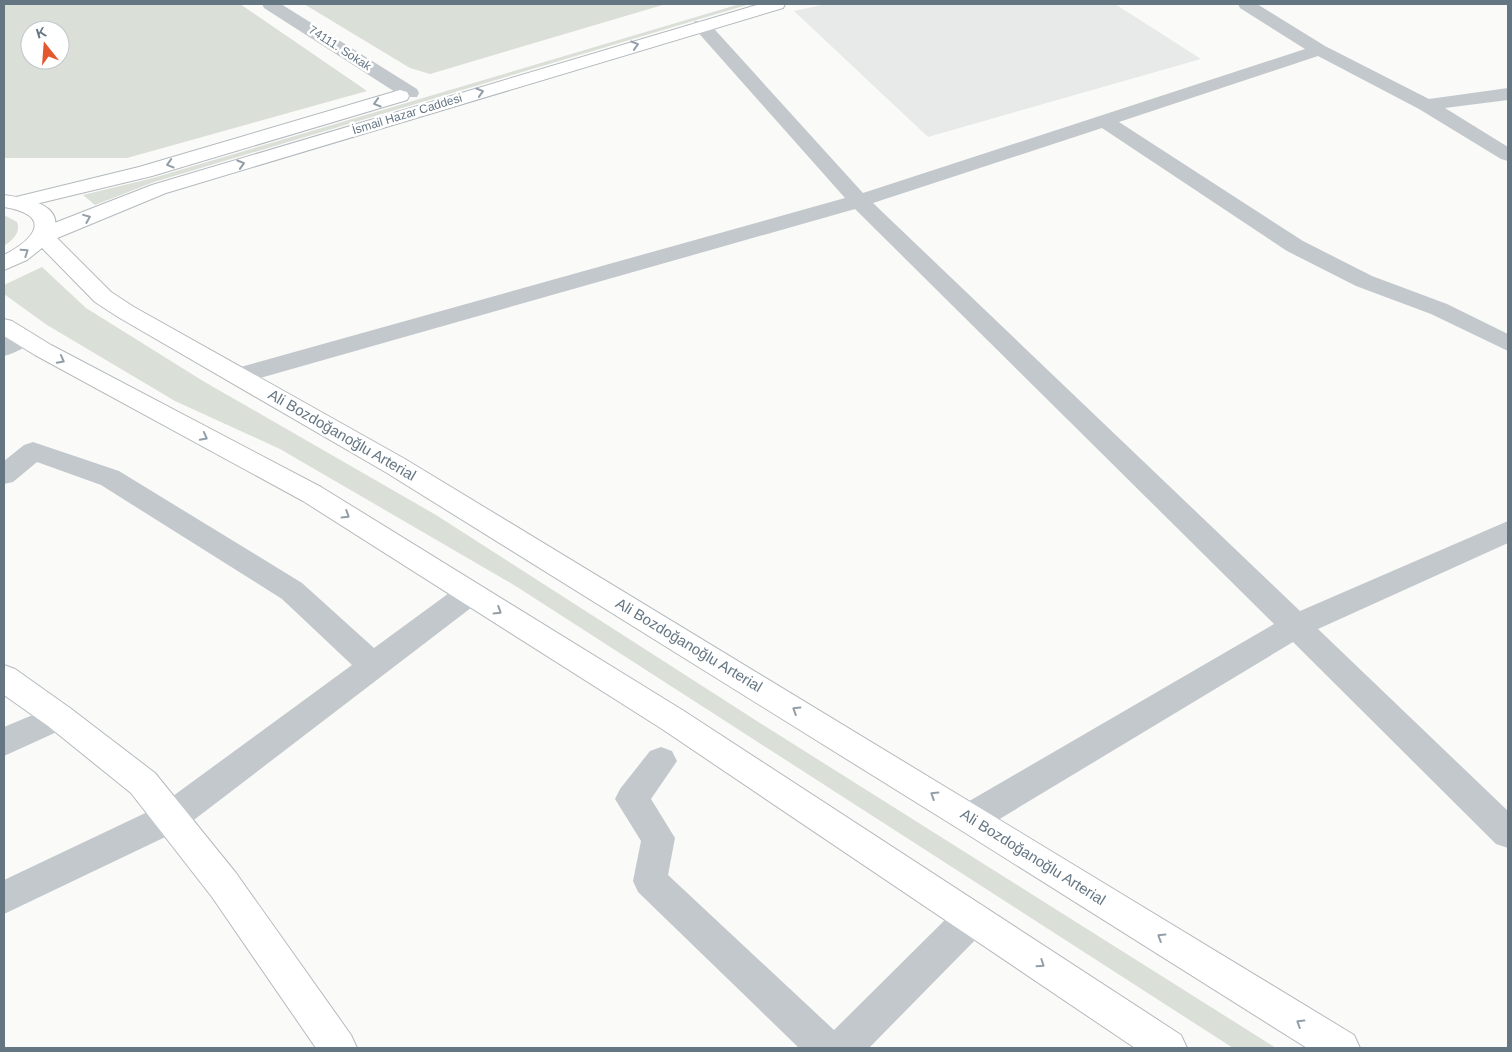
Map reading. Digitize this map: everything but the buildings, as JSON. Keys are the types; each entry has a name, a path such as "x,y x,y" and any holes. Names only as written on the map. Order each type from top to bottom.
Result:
{"main road":[{"name":"İsmail Hazar Caddesi","path":"4,263 31,248 42,236 159,189 701,25 777,4"},
{"name":"İsmail Hazar Caddesi","path":"9,200 145,172 429,88"},
{"path":"9,200 35,206 44,214 46,224 42,236"},
{"name":"Ali Bozdoğanoğlu Arterial","path":"42,236 103,297 396,466 971,818 1341,1048"},
{"path":"10,337 312,494 673,720 1168,1048"},
{"path":"4,678 59,717 143,783 224,885 338,1048"}],"street":[{"name":"74111. Sokak","path":"270,4 410,93"},
{"path":"1246,4 1319,50 1380,79 1508,155"},
{"path":"701,25 859,201 1294,627 1508,833"},
{"path":"239,376 859,201 1319,50"},
{"path":"1426,105 1508,94"},
{"path":"1105,121 1294,246 1364,280 1440,308 1508,344"},
{"path":"4,475 33,452 110,478 292,591 372,666"},
{"path":"971,818 1294,627 1508,531"},
{"path":"4,897 170,818 470,593"},
{"path":"4,742 59,717"},
{"path":"661,761 632,799 658,838 650,881 826,1048"},
{"path":"843,1048 972,918"}],"shaded area":[{"path":"4,4 240,4 367,91 127,158 4,158"},
{"path":"304,4 666,4 430,74 410,68"},
{"path":"740,4 750,4 154,182 95,205 83,195 153,178"},
{"path":"826,4 1115,4 1201,59 928,137 794,11"},
{"path":"4,215 17,222 18,230 15,236 4,246"},
{"path":"42,267 86,308 203,381 436,515 760,723 1276,1048 1233,1048 514,585 280,449 175,401 47,325 4,294 4,285"}]}
